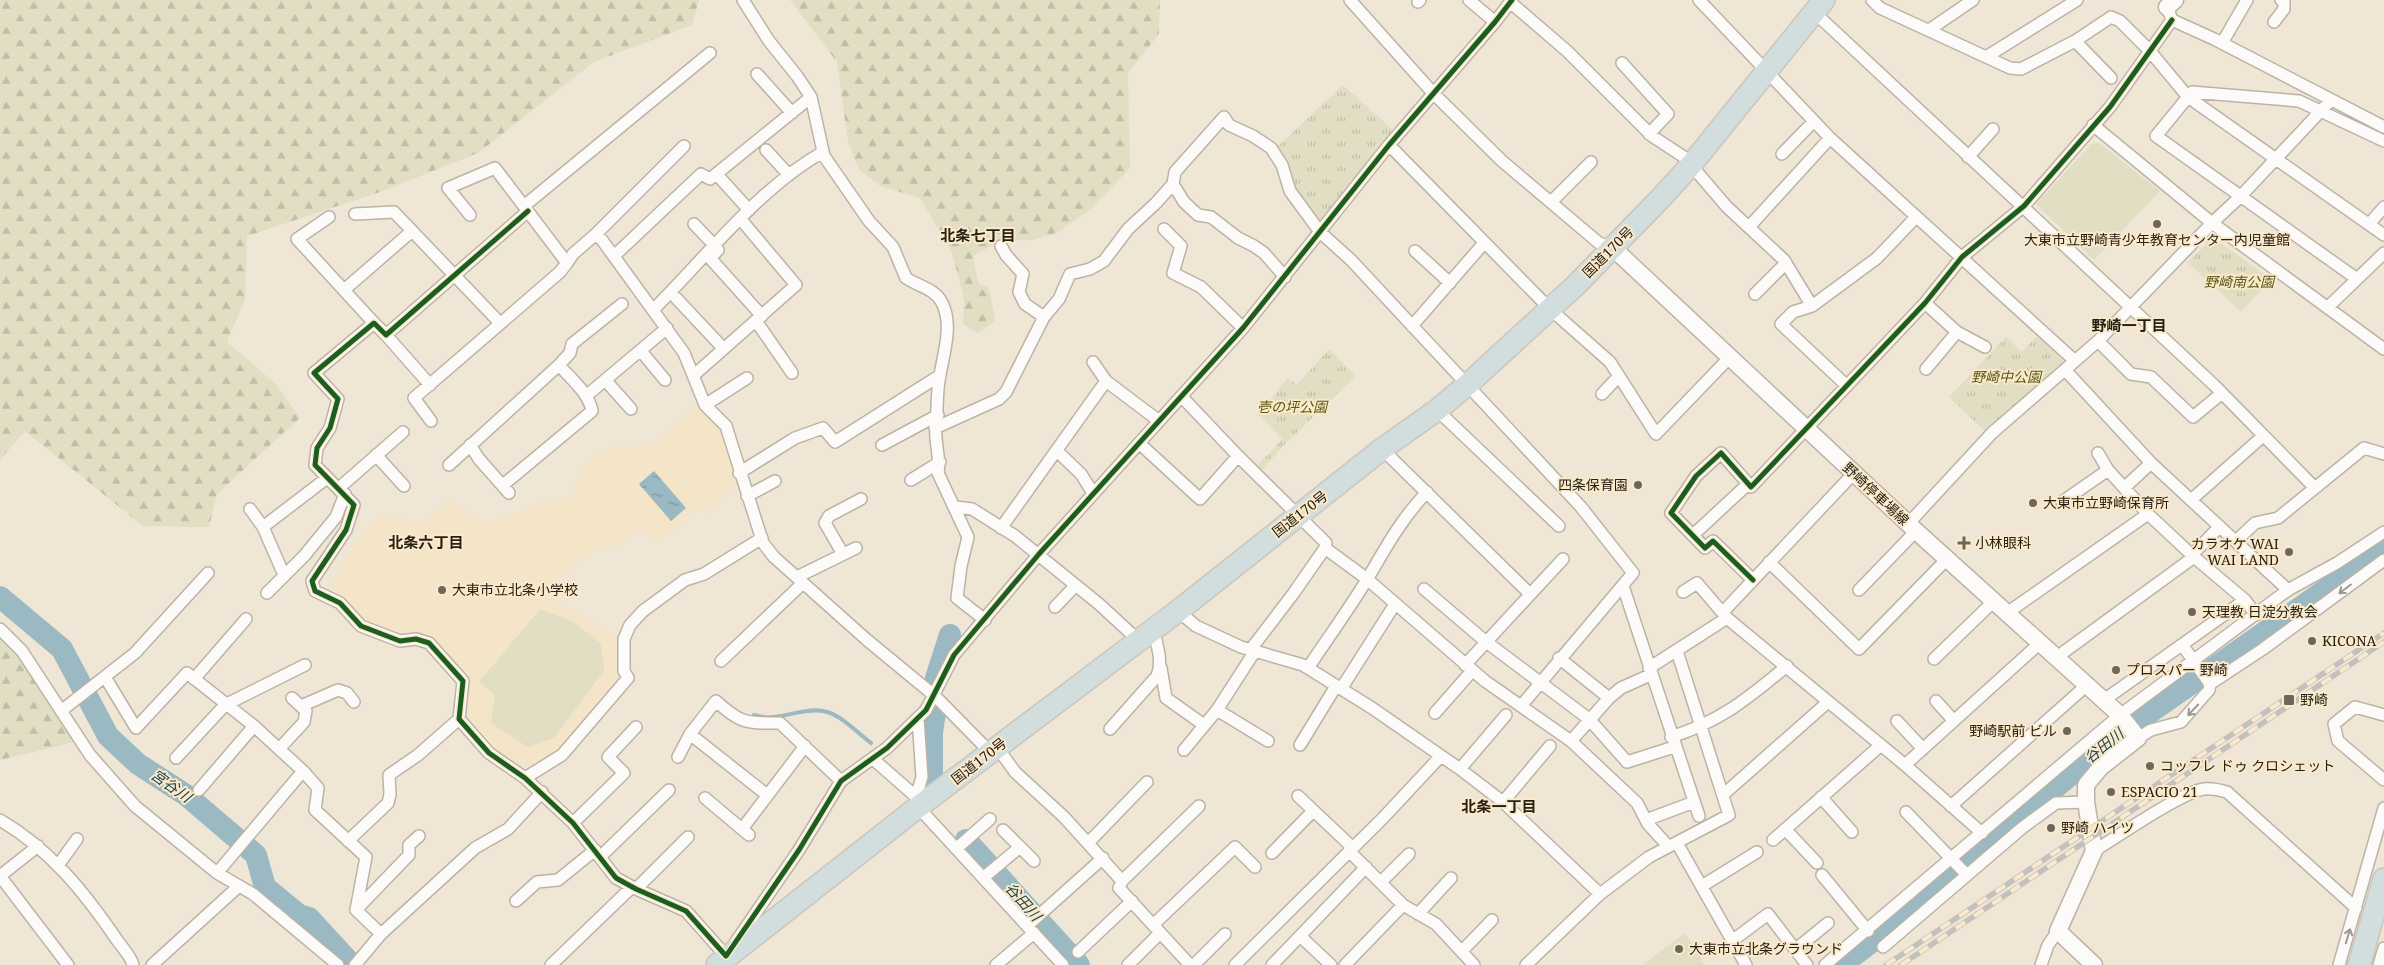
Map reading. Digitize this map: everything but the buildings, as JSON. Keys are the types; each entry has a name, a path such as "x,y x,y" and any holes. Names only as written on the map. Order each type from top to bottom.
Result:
{"highway":[{"name":"国道170号","path":"722,961 920,803 1178,611 1382,449 1437,410 1467,385 1613,248 1692,164 1820,6"},
{"path":"2359,965 2383,882"}],"main road":[{"name":"野崎停車場線","path":"1613,248 1912,528 2104,700 2121,717 2135,736"},
{"path":"2094,965 2058,931 2094,851 2086,802 2086,785 2092,776 2135,736"}],"street":[{"path":"743,0 769,41 811,97 823,152 869,221 893,247 906,278 932,291 941,301 946,316 947,337 939,376 938,415 935,428 940,462 938,473 956,507 968,537 961,566 958,598 985,620"},
{"path":"1350,0 1433,93 1502,161 1599,243 1613,248"},
{"path":"1469,0 1496,22"},
{"path":"1699,0 1830,138 2076,362"},
{"path":"1872,0 1880,8 2010,68 2020,69 2075,41 2111,17 2120,21 2149,50 2188,97 2370,224 2384,236"},
{"path":"1929,30 1973,0"},
{"path":"1986,57 2077,0"},
{"path":"2222,43 2247,0"},
{"path":"2274,22 2284,9 2284,2 2281,0"},
{"path":"459,719 489,752 542,792 573,823 616,878 686,911 722,961 798,850 841,781 865,762 872,759 918,718 935,696 954,656 1039,554 1243,328 1389,144 1496,22 1511,1 1578,61 1649,134 1692,164 1727,207 1786,263 1812,306"},
{"path":"1820,6 1968,157 2024,206 2222,393 2315,488"},
{"path":"1753,580 1713,541 1705,548 1671,513 1696,476 1721,453 1751,487 1803,435 1806,428 1925,303 1962,257 2024,206 2110,107 2149,50 2169,7 2222,43 2384,126"},
{"path":"2075,41 2111,78"},
{"path":"386,336 526,208 710,53"},
{"path":"1622,63 1668,114 1649,134"},
{"path":"757,74 792,113"},
{"path":"2357,279 2156,136 2192,92 2299,101 2384,141"},
{"path":"614,256 701,174 710,179 811,97"},
{"path":"1859,590 1992,433 2066,371 2098,341 2130,306 2240,197 2331,100"},
{"path":"935,428 999,399 1006,392 1044,317 1060,299 1070,274 1090,269 1104,261 1128,228 1156,203 1173,184 1175,172 1224,117 1229,125 1253,136 1271,148 1282,165 1290,191 1320,232 1351,260 1581,506 1633,573 1559,658 1521,706"},
{"path":"1782,154 1814,121"},
{"path":"2093,125 2212,223 2384,349"},
{"path":"1968,157 1994,129"},
{"path":"1749,228 1830,138"},
{"path":"1389,144 1550,309 1610,362 1656,434 1730,357"},
{"path":"431,421 414,398 560,272 567,262 684,146"},
{"path":"766,150 789,175"},
{"path":"654,308 750,210 789,175 823,152"},
{"path":"792,373 759,319 710,258 743,222 796,176 812,158"},
{"path":"1551,202 1591,162"},
{"path":"470,215 448,188 495,168 567,262"},
{"path":"722,179 750,210"},
{"path":"1173,184 1184,202 1198,215 1211,216 1238,238 1254,246 1285,277"},
{"path":"2370,224 2384,207"},
{"path":"355,214 394,212 500,323"},
{"path":"329,217 297,239 430,385"},
{"path":"1848,386 1781,324 1793,312 1812,306 1877,258 1916,217"},
{"path":"694,375 722,348 759,319 796,284 743,222"},
{"path":"694,224 715,246"},
{"path":"1164,229 1181,246 1173,274 1201,288 1243,328"},
{"path":"344,290 412,231"},
{"path":"596,234 654,308 684,353 705,404 726,426 739,473 763,544 774,557 994,749 1015,772 1089,842 1122,881"},
{"path":"1412,326 1484,243"},
{"path":"1001,246 1006,255 1023,274 1019,292 1026,304 1044,317"},
{"path":"1415,251 1450,283"},
{"path":"2328,307 2384,253"},
{"path":"1755,294 1786,263"},
{"path":"676,298 722,348"},
{"path":"1925,303 1957,332 1986,346"},
{"path":"449,465 559,365 570,353 572,344 622,304"},
{"path":"348,841 388,803 390,794 389,775 418,756 459,719 463,681 429,643 416,639 400,641 361,626 340,603 315,591 312,581 346,530 354,505 316,465 317,448 330,428 338,399 314,373 374,323"},
{"path":"586,396 667,328"},
{"path":"1926,369 1957,332"},
{"path":"2098,341 2131,374 2151,377 2193,417 2222,393"},
{"path":"641,351 665,380"},
{"path":"1093,362 1106,381 1159,421"},
{"path":"470,445 479,459 506,489 592,411 591,403 586,396 559,365"},
{"path":"2066,371 2151,462 2288,590"},
{"path":"739,473 795,438 823,428 835,442 939,376"},
{"path":"1602,394 1618,377"},
{"path":"705,404 747,378"},
{"path":"606,381 631,409"},
{"path":"1001,528 1029,486 1057,451 1106,381"},
{"path":"1182,396 1238,456 1326,543 1325,548 1294,594 1253,650 1217,710 1184,750"},
{"path":"1437,410 1559,526"},
{"path":"882,445 938,415"},
{"path":"267,593 304,556 336,517 342,491 376,455 403,432"},
{"path":"2191,500 2263,436"},
{"path":"1139,443 1200,499 1238,456"},
{"path":"2236,541 2255,523 2278,518 2364,448 2384,454"},
{"path":"1382,449 1530,594"},
{"path":"1057,451 1081,474 1093,493"},
{"path":"2098,453 2108,470 2148,514 2245,600 2256,615"},
{"path":"376,455 404,486"},
{"path":"911,480 940,462"},
{"path":"2124,488 2151,462"},
{"path":"2062,502 2108,470"},
{"path":"1571,741 1589,719 1621,688 1650,672 1725,615 1753,580 1854,473"},
{"path":"263,527 327,478"},
{"path":"747,496 775,481"},
{"path":"1693,535 1748,484"},
{"path":"1308,668 1367,579 1396,528 1410,509 1427,492"},
{"path":"843,554 825,523 829,516 861,499"},
{"path":"956,507 972,509 1001,528 1039,554 1076,585 1146,634 1160,668 1166,698 1204,725"},
{"path":"250,509 263,527 284,575"},
{"path":"2007,613 2148,514"},
{"path":"2057,657 2194,556 2219,526"},
{"path":"1825,965 2121,717 2196,664 2288,590 2337,563 2384,532"},
{"path":"525,778 562,756 628,678 624,671 624,639 630,625 643,611 685,580 704,574 762,538"},
{"path":"721,661 800,580 856,548"},
{"path":"1325,548 1367,579 1468,668 1571,741 1637,803 1646,820 1673,844 1702,886 1746,965"},
{"path":"1770,562 1859,649 1947,559"},
{"path":"1435,713 1486,641 1563,560"},
{"path":"2208,682 2263,649 2384,560"},
{"path":"66,708 135,653 208,573"},
{"path":"1684,592 1697,583 1725,615 1905,765 1982,833"},
{"path":"1055,607 1076,585"},
{"path":"1622,586 1699,816"},
{"path":"1424,589 1486,641 1589,719 1627,762 1673,742 1740,705 1787,666"},
{"path":"2104,700 2183,646 2245,600"},
{"path":"1934,659 1994,601"},
{"path":"1300,745 1395,604"},
{"path":"1178,611 1196,626 1253,650 1308,668 1372,708 1440,757 1460,769 1503,802 1600,894"},
{"path":"194,679 246,619"},
{"path":"0,629 22,651 66,708 90,755 110,780 135,806 217,873 253,894 338,965"},
{"path":"1905,765 2040,643"},
{"path":"2135,736 2181,722 2209,690 2208,682 2183,646"},
{"path":"1526,965 1600,894 1649,857 1729,816 1724,794 1677,651"},
{"path":"1559,658 1609,698"},
{"path":"176,758 225,705 305,665"},
{"path":"1110,729 1157,676 1160,668"},
{"path":"105,677 136,728 187,673 225,705 254,726 303,771 318,788 316,810 366,857 356,910"},
{"path":"1951,806 2087,685"},
{"path":"279,749 304,722 306,711 296,702 338,690 347,693 354,702"},
{"path":"678,757 690,734 716,701 734,717 748,723 780,723 841,781"},
{"path":"1724,794 1828,702"},
{"path":"1936,702 1954,721"},
{"path":"2384,715 2355,707 2334,724 2338,741 2384,780"},
{"path":"1217,710 1268,741"},
{"path":"1460,769 1506,716"},
{"path":"918,718 922,777 920,803"},
{"path":"1897,721 1923,749"},
{"path":"199,790 254,726"},
{"path":"573,823 624,773 608,756 636,728"},
{"path":"690,734 767,796"},
{"path":"1773,840 1881,745"},
{"path":"706,798 745,832 767,796 805,746"},
{"path":"1503,802 1550,746"},
{"path":"1235,965 1440,757"},
{"path":"872,759 920,803 957,848 988,874 1063,965"},
{"path":"217,873 303,771"},
{"path":"1089,842 1147,782"},
{"path":"2094,851 2184,796 2203,789 2220,790 2227,792 2356,908"},
{"path":"516,902 536,882 558,880 598,854 669,790"},
{"path":"358,962 381,934 474,848 508,829 542,792"},
{"path":"1298,796 1403,905 1436,924 1474,965"},
{"path":"1821,797 1852,832"},
{"path":"1646,820 1694,802"},
{"path":"1883,947 2022,828 2056,803 2086,802"},
{"path":"1190,965 1119,888 1122,881 1199,806"},
{"path":"2339,965 2384,808"},
{"path":"1272,853 1313,811"},
{"path":"1906,812 1967,875"},
{"path":"957,848 990,819"},
{"path":"0,820 38,846 59,864 134,965"},
{"path":"1785,829 1817,863"},
{"path":"1003,830 1034,861"},
{"path":"356,910 410,855 409,845 419,836"},
{"path":"551,965 688,837"},
{"path":"59,864 77,839"},
{"path":"38,846 0,876 62,963"},
{"path":"1128,965 1157,929 1235,846 1255,867"},
{"path":"988,874 1020,847"},
{"path":"1702,886 1757,852"},
{"path":"1380,882 1409,854"},
{"path":"996,965 1031,927 1040,914 1103,858"},
{"path":"1272,965 1366,867"},
{"path":"1822,875 1868,930"},
{"path":"1418,914 1451,878"},
{"path":"152,965 239,886"},
{"path":"1078,952 1132,902"},
{"path":"1345,965 1403,905"},
{"path":"356,910 381,934"},
{"path":"1732,941 1768,914 1808,965"},
{"path":"1462,951 1492,920"},
{"path":"1796,949 1828,922"},
{"path":"2041,965 2048,945 2058,931"},
{"path":"1194,965 1225,934"},
{"path":"1300,936 1331,965"},
{"path":"2378,965 2384,948"}],"shaded area":[{"name":"大東市立北条小学校","path":"699,404 719,424 723,432 737,485 709,514 700,506 656,543 639,529 617,546 596,548 541,595 570,609 618,639 615,672 620,676 559,748 544,759 522,768 492,749 463,717 468,685 465,671 426,633 396,634 361,620 332,585 351,547 383,513 422,524 449,500 481,520 501,520 544,502 562,501 573,492 581,469 592,458 619,444 633,448 657,441"}],"green space":[{"path":"0,0 699,0 692,25 594,62 478,153 380,192 247,236 245,299 227,342 276,384 300,418 217,494 209,527 143,526 25,431 0,460"},
{"path":"790,0 1160,0 1159,34 1128,73 1130,168 1093,207 1057,233 1033,240 1000,241 973,256 978,283 989,288 995,321 978,333 963,324 964,299 952,252 920,198 880,186 859,169 848,142 837,62"},
{"path":"1343,85 1395,132 1323,224 1292,189 1275,149"},
{"path":"2099,143 2160,191 2094,260 2036,204 2091,144"},
{"name":"野崎南公園","path":"2212,237 2271,279 2241,312 2188,263"},
{"name":"野崎中公園","path":"2039,334 2064,363 1986,432 1949,397 2006,337 2022,352"},
{"name":"壱の坪公園","path":"1329,349 1356,376 1286,443 1261,471 1257,466 1282,439 1258,414 1288,378 1297,385"},
{"path":"540,609 574,622 601,644 604,671 554,738 528,747 491,723 495,695 479,682"},
{"path":"0,634 87,739 0,760"},
{"name":"大東市立北条グラウンド","path":"1685,933 1705,965 1642,965"}],"water":[{"path":"654,471 686,508 671,521 639,484"}],"waterway":[{"name":"谷田川","path":"1841,965 1877,938 2119,734 2384,549"},
{"name":"宮谷川","path":"0,597 62,649 108,736 138,764 186,795 256,855 265,887 299,915 309,918 352,965"},
{"name":"谷田川","path":"936,678 950,635"},
{"name":"谷田川","path":"754,715 771,717 814,710 823,711 836,716 871,743"},
{"name":"谷田川","path":"932,790 932,733 935,711"},
{"name":"谷田川","path":"966,840 1079,965"}],"railway":[{"path":"1886,965 2384,633"},
{"path":"1901,965 2384,642"}],"cycle path":[{"path":"528,211 386,335 374,323 314,373 338,399 330,428 317,448 315,465 354,505 346,530 312,581 315,591 340,603 361,626 400,641 416,639 429,643 463,681 459,719 489,753 525,778 573,823 616,878 686,911 726,956 799,850 841,781 887,748 926,710 954,655 1039,554 1243,328 1389,145 1512,0"},
{"path":"1753,580 1713,541 1705,548 1671,513 1696,476 1721,453 1751,487 1925,303 1962,257 2024,206 2110,107 2172,20"}],"place":[{"name":"大東市立野崎青少年教育センター内児童館","path":"2157,224"},
{"name":"四条保育園","path":"1638,485"},
{"name":"大東市立野崎保育所","path":"2033,503"},
{"name":"小林眼科","path":"1964,543"},
{"name":"カラオケ WAI WAI LAND","path":"2289,552"},
{"name":"大東市立北条小学校","path":"442,590"},
{"name":"天理教 日淀分教会","path":"2192,612"},
{"name":"KICONA","path":"2312,641"},
{"name":"プロスパー 野崎","path":"2116,670"},
{"name":"野崎","path":"2289,700"},
{"name":"野崎駅前 ビル","path":"2067,731"},
{"name":"コッフレ ドゥ クロシェット","path":"2150,766"},
{"name":"ESPACIO 21","path":"2111,792"},
{"name":"野崎 ハイツ","path":"2051,828"},
{"name":"大東市立北条グラウンド","path":"1679,949"}],"district":[{"name":"北条七丁目","path":"978,236"},
{"name":"野崎一丁目","path":"2129,326"},
{"name":"北条六丁目","path":"426,543"},
{"name":"北条一丁目","path":"1499,807"}]}
